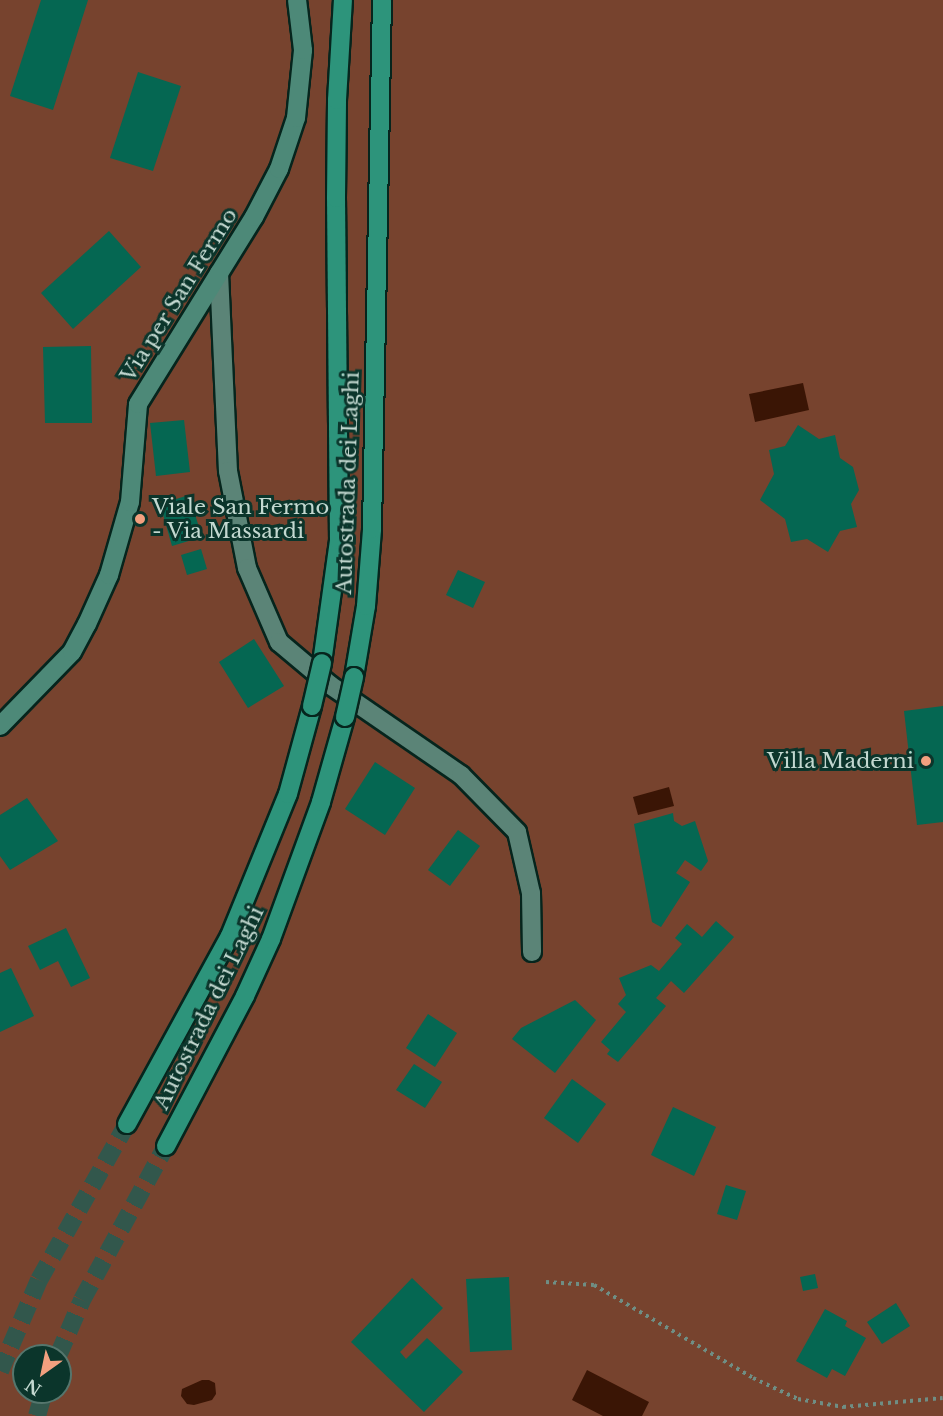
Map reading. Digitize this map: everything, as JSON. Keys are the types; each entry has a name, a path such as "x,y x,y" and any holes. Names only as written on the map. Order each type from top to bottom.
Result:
{"highway":[{"name":"Autostrada dei Laghi","path":"127,1124 231,936 288,794 322,663 339,540 337,100 343,0"},
{"name":"Autostrada dei Laghi","path":"166,1146 271,939 321,802 354,677 366,606 372,529 382,0"}],"main road":[{"name":"Via per San Fermo","path":"0,726 72,652 87,624 109,575 130,502 138,404 219,273 279,169 296,118 303,50 297,0"}],"street":[{"path":"219,273 228,471 247,568 279,642 330,685 461,775 517,832 531,892 532,951"}],"path":[{"path":"546,1282 594,1285 753,1378 798,1399 843,1407 943,1398"}],"shaded area":[{"path":"0,0 943,0 943,1416 0,1416"},
{"path":"803,383 809,410 755,422 749,394"},
{"path":"669,787 674,806 638,815 633,797"},
{"path":"587,1370 649,1402 642,1416 603,1416 572,1400"},
{"path":"202,1380 215,1383 216,1394 212,1400 194,1405 187,1404 181,1396 182,1389"}],"building":[{"path":"41,0 88,0 53,110 10,96"},
{"path":"138,72 181,86 153,171 110,158"},
{"path":"109,231 141,267 73,329 41,293"},
{"path":"91,346 92,423 45,423 43,347"},
{"path":"184,420 190,472 156,476 150,423"},
{"path":"798,425 819,439 835,435 840,458 853,467 859,490 851,504 857,527 840,531 828,552 807,539 791,542 785,519 760,500 774,474 769,450 785,446"},
{"path":"189,495 202,537 172,546 160,504"},
{"path":"201,549 207,569 187,575 181,555"},
{"path":"458,570 485,582 473,608 446,595"},
{"path":"254,639 284,686 248,708 219,662"},
{"name":"Villa Maderni","path":"943,706 943,822 917,825 904,711"},
{"path":"375,762 415,788 385,835 345,809"},
{"path":"27,798 58,841 10,870 0,856 0,815"},
{"path":"673,813 674,821 682,826 695,821 708,861 701,871 685,860 676,873 690,882 661,927 652,922 634,824"},
{"path":"458,830 480,846 450,886 428,870"},
{"path":"716,921 734,937 684,993 671,981 656,998 666,1006 618,1062 607,1054 610,1050 601,1042 626,1012 618,1004 626,995 619,978 651,965 659,971 682,944 675,938 687,924 702,937"},
{"path":"66,928 90,978 71,987 58,961 40,970 28,946"},
{"path":"11,968 34,1016 0,1032 0,973"},
{"path":"575,1000 596,1020 555,1073 512,1039 521,1028"},
{"path":"428,1014 457,1033 435,1067 406,1048"},
{"path":"414,1064 442,1082 425,1108 396,1090"},
{"path":"572,1079 606,1104 578,1143 544,1118"},
{"path":"673,1107 716,1127 694,1176 651,1155"},
{"path":"726,1185 746,1191 737,1220 717,1214"},
{"path":"815,1274 818,1288 803,1291 800,1277"},
{"path":"509,1277 512,1350 470,1352 466,1279"},
{"path":"412,1278 443,1308 400,1352 406,1359 427,1338 463,1372 424,1412 351,1342"},
{"path":"896,1303 910,1326 882,1344 867,1322"},
{"path":"825,1309 847,1321 845,1326 866,1338 845,1376 832,1369 827,1378 796,1361"}],"tunnel":[{"path":"0,1371 39,1280 127,1124"},
{"path":"63,1344 82,1300 166,1146"},
{"path":"37,1416 40,1404"}],"place":[{"name":"Viale San Fermo - Via Massardi","path":"140,519"},
{"name":"Villa Maderni","path":"926,761"}]}
